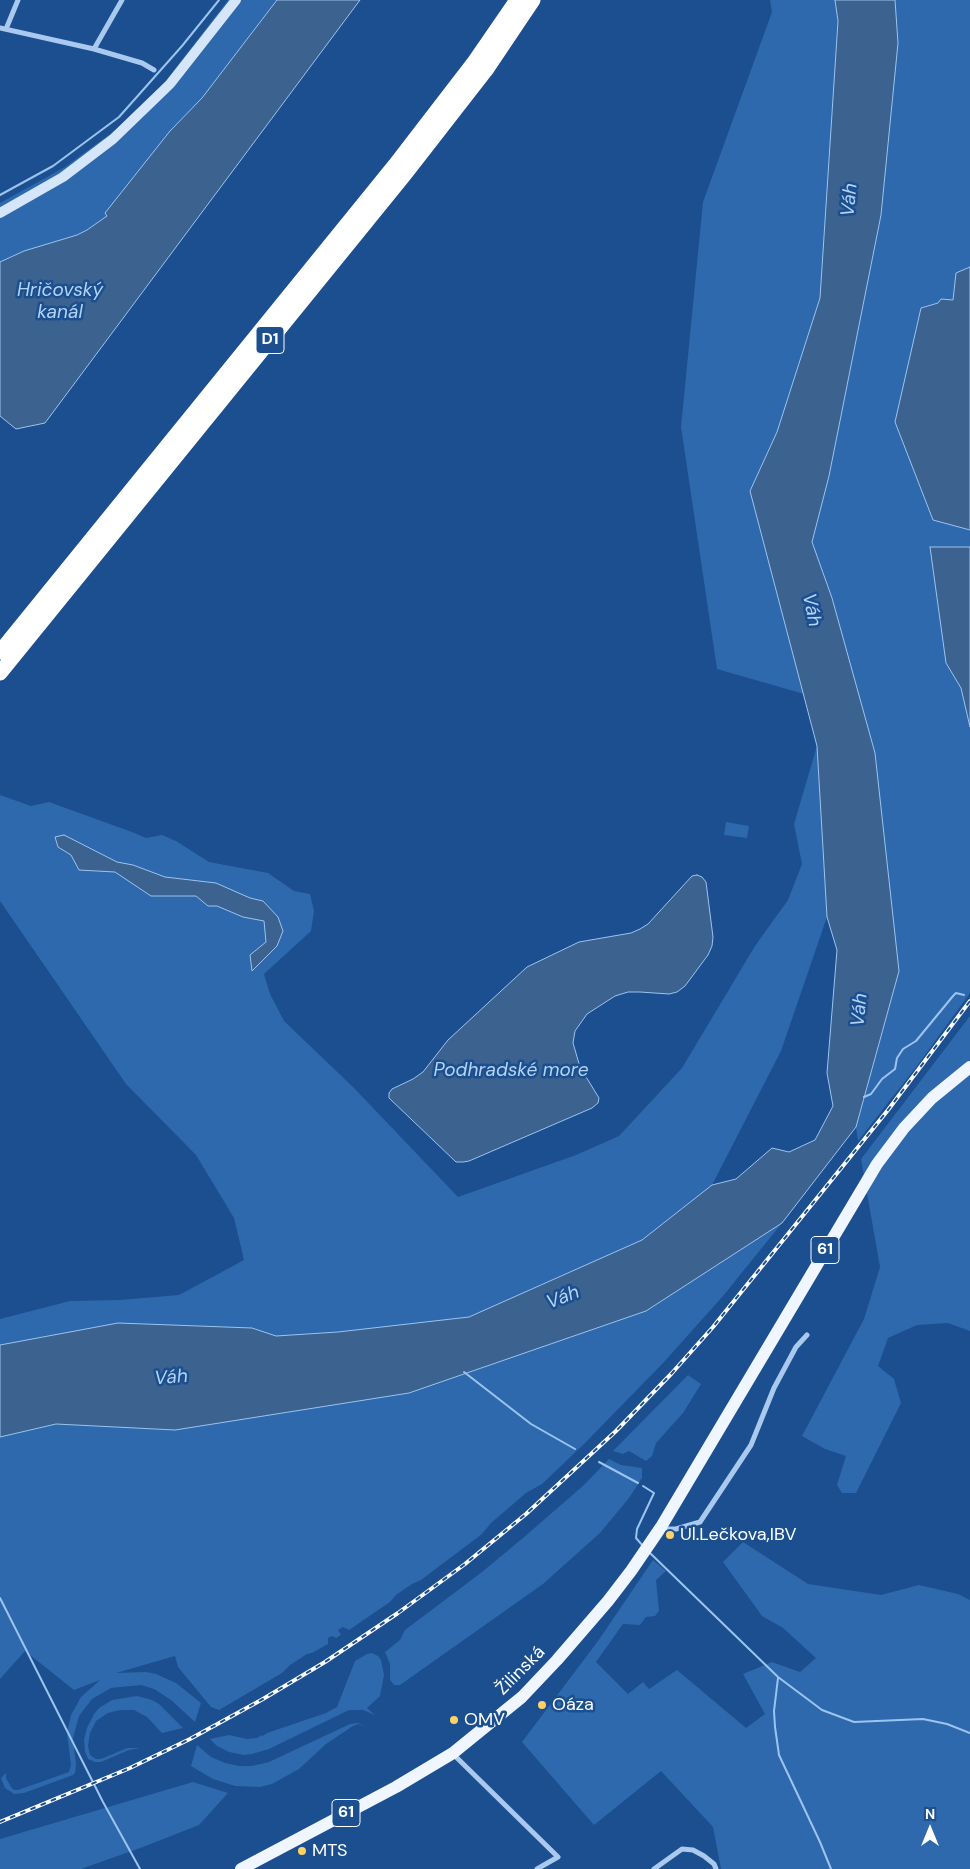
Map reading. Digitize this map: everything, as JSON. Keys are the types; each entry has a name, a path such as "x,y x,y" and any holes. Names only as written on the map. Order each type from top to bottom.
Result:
{"highway":[{"name":"D1","path":"0,652 395,165 476,62 517,0"},
{"name":"D1","path":"0,673 405,174 486,70 533,0"}],"main road":[{"path":"0,213 15,206 63,176 113,139 170,84 236,0"},
{"name":"Žilinská","path":"241,1869 396,1787 453,1753 522,1697 557,1660 608,1602 632,1571 661,1527 877,1164 904,1128 932,1098 970,1067"}],"street":[{"path":"18,0 3,28 94,49 142,63 154,70"},
{"path":"94,49 122,0"},
{"path":"661,1527 676,1529 700,1522 751,1445 774,1388 796,1347 807,1335"},
{"path":"453,1753 558,1856 537,1869"},
{"path":"654,1869 682,1849 693,1850 704,1856 714,1864 716,1869"}],"shaded area":[{"path":"228,0 277,0 202,98 170,131 106,213 107,216 77,235 24,251 0,262 0,203 65,167 118,128 161,87"},
{"path":"770,0 835,0 838,21 820,298 777,432 750,491 804,694 717,669 681,427 703,202 772,12"},
{"path":"895,0 970,0 970,993 917,1066 858,1141 856,1127 899,971 875,753 812,542 829,476 881,216 898,43"},
{"path":"817,746 827,917 781,1051 712,1185 642,1240 469,1317 338,1332 276,1336 252,1328 118,1323 0,1345 0,1319 70,1301 120,1300 179,1295 244,1260 234,1218 196,1155 126,1084 0,901 0,795 31,806 49,802 146,838 162,835 176,841 209,862 268,873 294,891 310,894 314,911 311,931 264,974 270,994 284,1021 354,1088 458,1197 576,1155 619,1136 682,1068 755,946 788,900 802,864 794,824"},
{"path":"726,822 749,826 747,838 724,835"},
{"path":"970,1016 970,1331 948,1323 917,1325 888,1338 878,1366 894,1379 901,1403 856,1493 842,1493 837,1485 846,1456 825,1449 802,1436 864,1319 880,1267 861,1159"},
{"path":"782,1223 723,1296 664,1362 585,1443 542,1484 526,1493 491,1523 482,1534 421,1580 396,1595 390,1602 349,1630 343,1627 338,1630 341,1635 336,1638 332,1636 328,1638 328,1644 307,1654 290,1665 282,1673 219,1710 211,1707 178,1667 175,1656 116,1673 146,1672 156,1674 176,1683 201,1703 195,1722 171,1700 154,1689 141,1685 111,1688 92,1699 79,1716 73,1738 76,1765 73,1775 24,1793 14,1794 5,1788 1,1778 6,1773 6,1778 11,1787 14,1790 18,1790 69,1772 71,1765 67,1733 71,1715 81,1697 100,1680 74,1690 25,1651 0,1679 0,1437 56,1424 175,1430 409,1393 646,1311"},
{"path":"688,1375 701,1384 683,1413 656,1443 652,1456 646,1461 629,1451 623,1454 613,1451"},
{"path":"609,1459 621,1465 642,1468 642,1478 629,1498 600,1533 543,1584 400,1685 394,1685 390,1680 390,1664 385,1652 400,1640 405,1630 482,1572 523,1538 584,1485"},
{"path":"743,1542 808,1584 881,1595 919,1585 958,1594 970,1600 970,1869 721,1869 713,1827 661,1771 594,1825 522,1742 598,1641 653,1560 666,1571 656,1580 659,1611 655,1616 646,1617 640,1625 623,1624 596,1662 628,1694 643,1682 649,1689 677,1670 746,1728 765,1714 743,1674 772,1662 800,1672 816,1658 783,1628 762,1616 723,1562"},
{"path":"372,1653 381,1660 384,1675 380,1696 367,1708 375,1715 363,1710 349,1710 269,1749 252,1754 244,1755 229,1752 217,1746 210,1739 229,1735 247,1739 257,1738 326,1713 337,1707 355,1661"},
{"path":"137,1696 159,1704 183,1728 162,1733 147,1717 134,1710 120,1710 108,1713 96,1721 90,1733 88,1746 90,1755 96,1759 101,1759 127,1748 140,1748 129,1750 101,1762 88,1759 84,1740 87,1728 94,1714 99,1708 112,1700"},
{"path":"358,1723 367,1727 358,1724 353,1726 326,1744 299,1769 272,1784 260,1787 235,1786 213,1779 191,1766 197,1745 211,1757 225,1763 252,1766 269,1762 350,1724"},
{"path":"193,1782 228,1793 199,1825 81,1869 0,1869 0,1839"}],"water":[{"name":"Hričovský kanál","path":"277,0 360,0 45,423 16,429 0,416 0,262 24,251 77,235 107,216 105,213 170,131 202,98"},
{"name":"Váh","path":"835,0 895,0 898,43 881,215 829,476 812,542 832,598 875,753 899,971 856,1127 782,1223 646,1311 409,1393 175,1430 56,1424 0,1437 0,1345 118,1323 252,1328 276,1336 338,1332 469,1317 642,1240 712,1185 736,1179 772,1148 789,1152 815,1140 833,1106 827,1073 837,950 827,917 817,746 750,491 777,432 820,298 838,21"},
{"path":"970,267 970,530 933,520 895,422 921,308 938,303 941,299 953,300 956,273"},
{"path":"930,547 970,547 970,727 961,688 946,663"},
{"path":"64,835 117,862 133,865 165,877 216,883 250,898 263,901 278,917 283,931 277,946 252,971 250,955 266,942 264,921 243,917 217,906 208,906 196,896 151,896 115,872 79,870 71,855 58,847 55,837"},
{"name":"Podhradské more","path":"697,875 706,882 713,937 708,955 685,986 677,992 669,994 628,992 615,996 587,1014 575,1031 573,1043 580,1067 599,1098 598,1103 592,1108 469,1161 456,1162 389,1098 389,1093 392,1089 423,1072 448,1040 527,967 579,942 631,933 640,929 648,924 692,876"}],"waterway":[{"path":"0,195 53,166 119,117 182,46 219,0"},
{"path":"864,1097 871,1094 882,1079 895,1069 897,1058 903,1049 916,1041 953,996 956,993 964,995"},
{"path":"464,1372 531,1424 575,1449"},
{"path":"599,1462 638,1483"},
{"path":"643,1486 654,1493 637,1529 636,1538 643,1546"},
{"path":"650,1553 778,1677 822,1710 854,1722 923,1719 947,1724 970,1733"},
{"path":"0,1598 103,1802 140,1869"},
{"path":"778,1678 774,1711 779,1755 831,1869"}],"railway":[{"path":"0,1822 130,1768 190,1739 263,1699 325,1662 398,1613 465,1564 526,1514 616,1431 713,1327 888,1110 970,1001"}],"place":[{"name":"Ul.Lečkova,IBV","path":"670,1535"},
{"name":"Oáza","path":"542,1705"},
{"name":"OMV","path":"454,1720"},
{"name":"MTS","path":"302,1851"}]}
